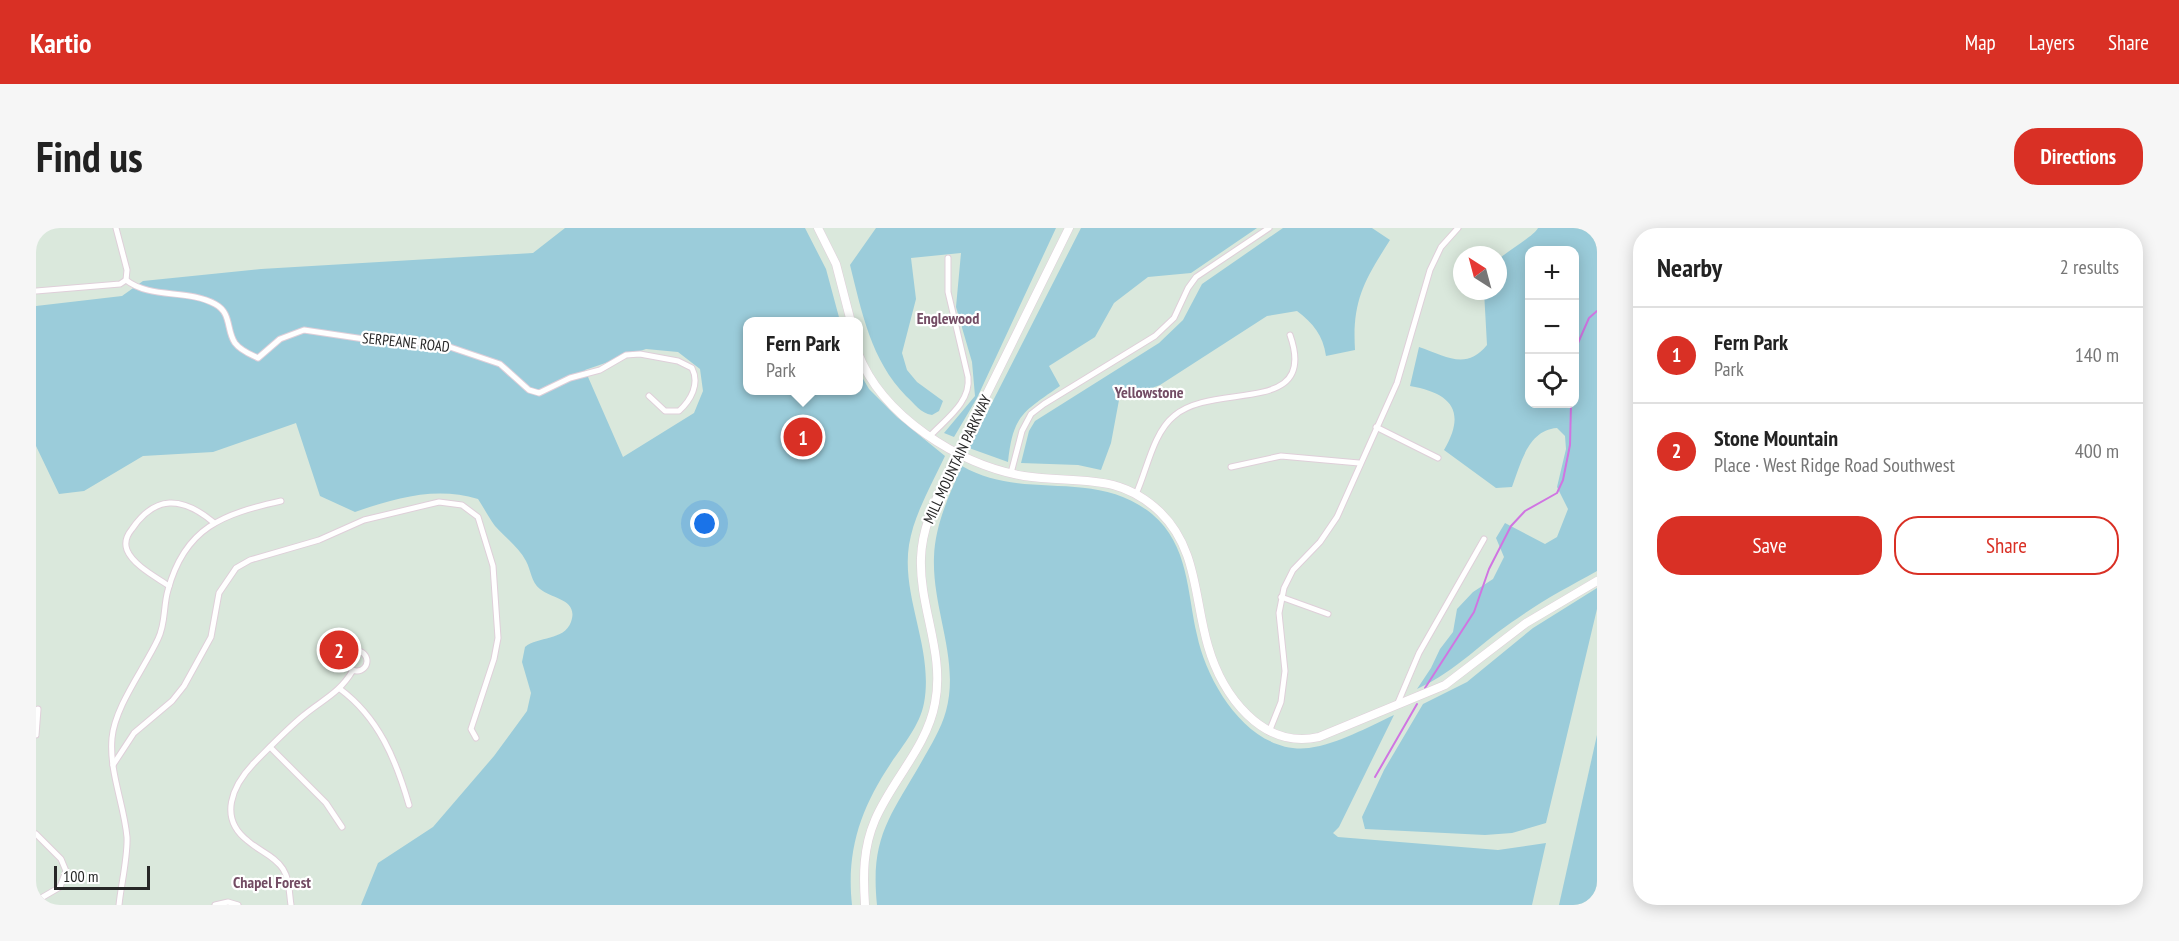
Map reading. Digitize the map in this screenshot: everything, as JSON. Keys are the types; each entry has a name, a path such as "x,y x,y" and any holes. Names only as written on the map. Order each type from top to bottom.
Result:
{"street":[{"path":"36,291 120,284 126,280 127,270 116,228"},
{"path":"818,228 836,264 850,317"},
{"name":"MILL MOUNTAIN PARKWAY","path":"865,905 864,865 869,835 882,804 925,733 935,703 937,658 922,578 921,545 930,512 1069,228"},
{"path":"1011,473 1022,431 1036,409 1155,336 1174,318 1188,288 1196,277 1269,228"},
{"path":"1269,732 1281,702 1285,671 1279,626 1281,597 1293,570 1320,542 1337,517 1359,463 1397,383 1430,270 1441,247 1458,228"},
{"path":"931,435 963,402 969,384 950,301 948,258"},
{"name":"SERPEANE ROAD","path":"126,280 141,288 213,303 227,317 237,346 258,358 287,335 311,331 371,340 429,343 458,348 500,364 529,390 539,393 570,378 600,370 626,355 640,354 678,360 692,368 695,378 692,393 680,411 665,411 650,396"},
{"path":"1136,494 1164,427 1180,411 1223,396 1271,391 1291,377 1297,357 1290,335"},
{"path":"863,364 885,397 931,435 983,464 1011,473 1099,481 1136,494 1162,514 1179,535 1195,576 1204,633 1215,666 1240,707 1269,732 1288,739 1309,739 1397,706 1458,678 1526,622 1597,581"},
{"path":"1376,427 1438,458"},
{"path":"1231,467 1281,456 1359,463"},
{"path":"119,905 127,836 111,745 115,723 160,637 169,586 187,548 196,536 213,522 232,514 281,501"},
{"path":"113,765 134,733 172,701 184,686 211,637 219,593 230,575 241,564 319,540 364,520 439,502 462,505 478,517 493,566 498,638 494,659 471,729 476,738"},
{"path":"169,586 129,554 126,545 128,534 148,509 164,503 187,506 213,522"},
{"path":"1397,706 1419,653 1484,539"},
{"path":"1281,597 1328,614"},
{"path":"291,905 288,881 282,867 241,835 230,813 231,798 240,779 270,747 305,714 340,690 353,670"},
{"path":"340,690 362,707 383,737 409,805"},
{"path":"36,735 38,709"},
{"path":"270,747 326,803 342,827"},
{"path":"36,834 61,859 66,871 60,887 36,901"},
{"path":"215,905 228,902 238,905"}],"shaded area":[{"path":"565,228 805,228 826,269 839,317 743,317 743,395 863,395 863,379 869,389 897,417 945,456 919,511 909,545 909,584 925,663 924,703 915,727 880,780 864,813 851,866 852,905 361,905 378,863 433,827 494,756 527,711 531,693 522,662 525,647 563,632 571,622 572,614 568,604 537,586 523,556 495,526 478,499 447,494 416,495 355,512 320,496 296,423 213,452 143,456 84,491 59,494 36,446 36,306 122,296 143,281 261,269 533,253","holes":["646,349 678,352 700,369 703,391 694,413 623,457 585,370"]},
{"path":"876,228 1056,228 977,398 954,437 944,433 975,396 972,362 956,307 961,253 911,258 916,299 902,353 907,370 917,382 943,401 939,411 932,415 918,408 894,382 869,335 850,265"},
{"path":"1081,228 1257,228 1191,273 1148,277 1114,303 1095,337 1049,366 1060,386 1022,416 1013,434 1008,462 969,448"},
{"path":"1283,228 1372,228 1390,240 1367,280 1358,304 1355,350 1326,356 1316,330 1297,311 1267,316 1160,385 1119,400 1111,443 1101,470 1078,465 1021,463 1029,431 1035,421 1159,343 1183,320 1202,284"},
{"path":"1538,228 1597,228 1597,571 1527,611 1457,665 1417,689 1440,649 1453,632 1457,609 1473,592 1493,579 1504,557 1496,538 1505,523 1545,544 1557,537 1568,509 1557,487 1566,449 1565,436 1557,428 1547,430 1532,441 1512,487 1496,488 1444,450 1454,425 1451,406 1436,393 1410,386 1419,347 1447,357 1463,359 1471,358 1487,345 1484,300 1507,300 1507,253"},
{"path":"962,466 986,476 1010,482 1107,492 1130,500 1152,514 1164,526 1180,555 1197,635 1210,674 1221,694 1250,728 1268,740 1288,747 1309,748 1342,739 1394,715 1339,827 1333,833 1338,837 1498,850 1546,843 1532,905 877,905 877,862 885,828 936,737 946,711 950,672 937,596 934,557 940,522"},
{"path":"1597,588 1597,609 1546,823 1512,833 1485,835 1365,829 1362,817 1384,770 1423,704 1467,682 1533,628"},
{"path":"1597,735 1597,905 1559,905"}],"waterway":[{"path":"1579,341 1589,318 1597,311"},
{"path":"1425,688 1474,612 1489,569 1511,526 1525,511 1557,493 1563,480 1570,445 1571,408"},
{"path":"1375,777 1417,704"}],"place":[{"name":"Fern Park","path":"803,437"},
{"name":"Stone Mountain","path":"339,650"}],"district":[{"name":"Englewood","path":"948,318"},
{"name":"Yellowstone","path":"1149,392"},
{"name":"Chapel Forest","path":"272,882"}]}
